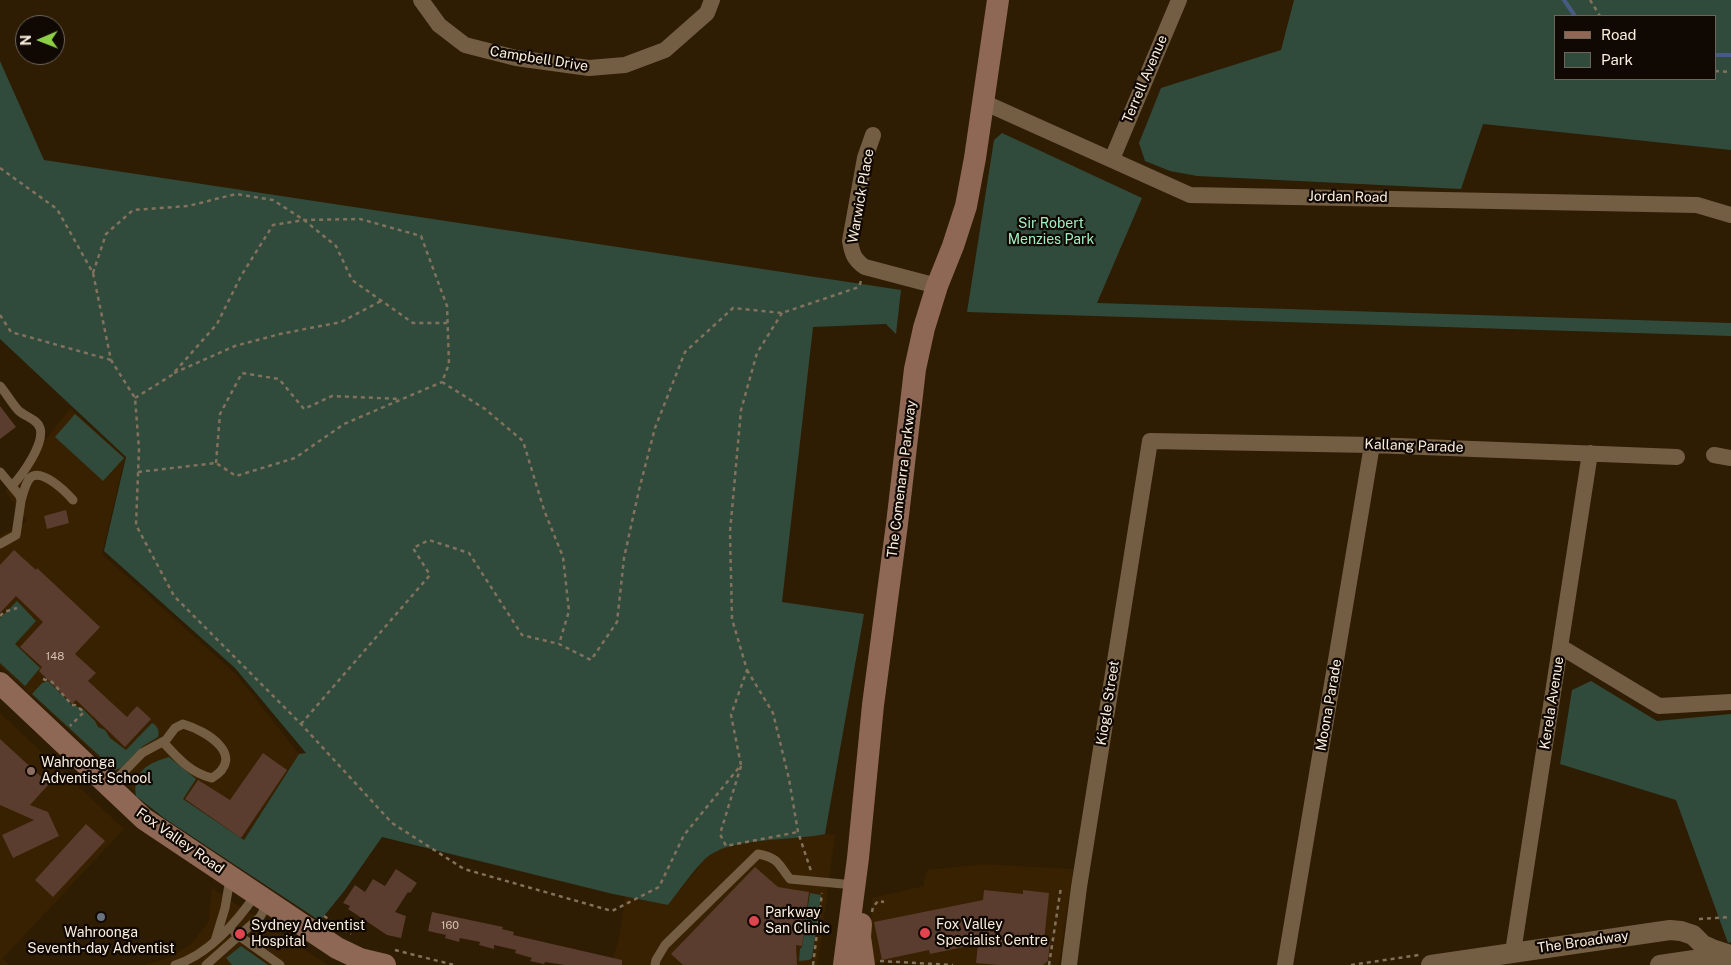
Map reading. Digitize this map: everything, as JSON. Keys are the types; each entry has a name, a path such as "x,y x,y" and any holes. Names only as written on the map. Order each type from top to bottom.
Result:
{"main road":[{"name":"The Comenarra Parkway","path":"844,965 858,858 873,705 896,534 915,369 924,328 937,286 966,206 975,158 998,0"},
{"name":"Fox Valley Road","path":"0,683 144,819 337,948 360,959 388,957"},
{"path":"858,858 862,902 860,937 871,963"}],"street":[{"name":"Campbell Drive","path":"421,0 439,25 464,45 516,58 589,68 625,65 665,50 707,13 712,0"},
{"name":"Terrell Avenue","path":"1112,159 1179,0"},
{"name":"Jordan Road","path":"983,102 1190,195 1697,205 1731,215"},
{"name":"Warwick Place","path":"865,267 856,261 852,253 850,241 865,158 873,135"},
{"path":"865,267 937,286"},
{"name":"Kallang Parade","path":"1150,441 1372,445 1677,457"},
{"name":"Kiogle Street","path":"1069,965 1081,877 1150,441"},
{"name":"Moona Parade","path":"1285,965 1372,445"},
{"name":"Kerela Avenue","path":"1513,952 1590,453"},
{"path":"1714,455 1731,458"},
{"path":"1561,647 1659,706 1731,702"},
{"name":"The Broadway","path":"1431,965 1670,930 1693,935 1703,945 1730,955"},
{"path":"1659,931 1681,944 1684,952 1682,962"},
{"name":"The Broadway","path":"1660,965 1730,955"}],"lane":[{"path":"0,386 20,411 37,422 41,430 38,444 31,460 12,486"},
{"path":"0,472 20,496 21,501"},
{"path":"0,544 16,535 16,521 24,488 30,478 36,475 44,476 66,492 73,500"},
{"path":"110,786 142,753 165,740 174,728 182,724 194,727 216,742 225,751 226,764 221,773 212,778 202,776 181,762 165,740"},
{"path":"655,965 665,945 758,854 771,857 790,879 854,885"},
{"path":"215,941 225,908 230,876"},
{"path":"178,965 187,962 215,941 246,909 263,898"},
{"path":"206,965 218,962 240,936 260,917 263,898"},
{"path":"228,928 280,965"}],"path":[{"path":"1590,0 1599,15"},
{"path":"1716,71 1731,72"},
{"path":"0,168 57,209 93,273 111,360 135,398 139,449 136,525 174,596 301,724 392,823 464,869 612,912 658,887 684,835 741,765"},
{"path":"93,273 106,234 132,210 188,206 236,194 273,200 304,220 336,246 352,280 413,323 448,323"},
{"path":"138,472 216,463 236,476 295,458 344,424 442,382 449,364 447,306 421,236 360,219 304,220 273,225 241,276 217,324 172,374"},
{"path":"301,724 430,575 412,548 428,540 469,553 522,634 559,644 591,660 617,622 624,558 655,428 685,352 733,308 782,313 859,287 865,267"},
{"path":"135,398 172,374 235,346 280,334 341,322 381,301"},
{"path":"782,313 757,353 742,410 730,532 732,619 747,670 773,713 789,779 798,832 811,870 809,881"},
{"path":"0,315 11,332 111,360"},
{"path":"216,463 220,414 242,373 279,379 304,409 332,396 402,399"},
{"path":"442,382 485,409 523,441 544,510 563,557 569,611 559,644"},
{"path":"0,616 4,612 17,608"},
{"path":"747,670 731,715 741,765 720,834 726,846 798,832"},
{"path":"43,679 52,682 72,705 75,705 84,712 70,726"},
{"path":"813,965 824,882"},
{"path":"1049,965 1061,887"},
{"path":"872,916 873,907 878,901 884,902"},
{"path":"317,912 358,938"},
{"path":"388,957 454,965"},
{"path":"871,963 953,965"}],"shaded area":[{"path":"70,408 125,457 102,554 236,674 299,754 230,861 147,803 0,666 0,536 27,521 5,492"},
{"name":"Wahroonga Adventist School","path":"0,713 124,829 3,958 9,965 0,965"},
{"path":"825,834 835,835 818,965 612,965 620,933 625,896 668,905 705,859 718,849 747,843"},
{"path":"983,864 1073,869 1059,965 921,965 871,962 869,955 872,898 923,886 927,870"},
{"name":"Sydney Adventist Hospital","path":"212,888 328,965 144,965 168,958 190,945 208,923"}],"green space":[{"path":"1294,0 1731,0 1731,150 1483,124 1461,189 1197,176 1170,171 1145,161 1139,143 1161,88 1281,50"},
{"path":"0,61 44,160 901,290 896,334 886,324 813,327 782,602 864,614 825,834 744,843 715,852 700,864 668,905 613,894 382,837 345,890 320,921 164,818 136,796 135,788 139,775 143,770 154,762 169,757 196,779 183,799 244,840 299,754 306,753 235,668 104,551 126,457 0,339"},
{"name":"Sir Robert Menzies Park","path":"1002,133 1142,198 1097,303 1731,323 1731,336 967,312 994,140"},
{"path":"75,414 124,458 103,481 55,437"},
{"path":"17,601 36,621 15,644 40,668 25,686 0,663 0,618"},
{"path":"48,681 72,705 82,708 95,721 98,727 105,730 110,738 126,750 152,723 158,729 158,737 143,746 121,768 115,770 32,694 42,683"},
{"path":"1591,681 1657,721 1731,714 1731,942 1728,943 1676,800 1560,764 1572,690"},
{"path":"810,893 821,895 812,958 799,961 800,949 802,947"},
{"path":"241,946 268,965 232,965 226,958"}],"building":[{"path":"0,406 16,427 0,439"},
{"path":"66,510 69,523 47,529 44,516"},
{"path":"14,550 36,570 37,568 100,627 75,654 96,673 88,681 127,717 137,706 151,719 125,747 76,700 72,704 39,671 42,667 20,647 43,622 16,596 0,613 0,565"},
{"path":"0,739 49,784 30,805 48,812 59,836 13,858 2,835 34,820 0,805"},
{"path":"263,753 287,770 241,838 185,799 198,780 230,800"},
{"path":"86,824 105,841 53,897 35,880"},
{"name":"Parkway San Clinic","path":"755,867 778,887 809,892 802,946 796,945 797,965 683,965 671,954"},
{"path":"396,869 417,883 410,893 408,892 395,912 406,916 401,938 387,935 348,909 350,906 343,903 355,885 365,892 373,879 385,886"},
{"path":"984,890 1023,894 1023,890 1049,893 1044,941 1050,942 1048,961 1043,965 976,963 978,944 930,954 929,950 882,960 874,922 983,900"},
{"path":"432,912 503,927 502,929 514,932 513,935 622,960 622,965 565,965 545,962 544,964 530,961 532,958 515,953 516,950 494,945 494,949 479,945 480,942 460,938 459,942 445,938 446,935 428,931"}],"waterway":[{"path":"1564,0 1574,15"},
{"path":"1716,55 1731,55"}],"place":[{"name":"Wahroonga Adventist School","path":"31,771"},
{"name":"Wahroonga Seventh-day Adventist","path":"101,917"},
{"name":"Parkway San Clinic","path":"754,921"},
{"name":"Fox Valley Specialist Centre","path":"925,933"},
{"name":"Sydney Adventist Hospital","path":"240,934"}]}
